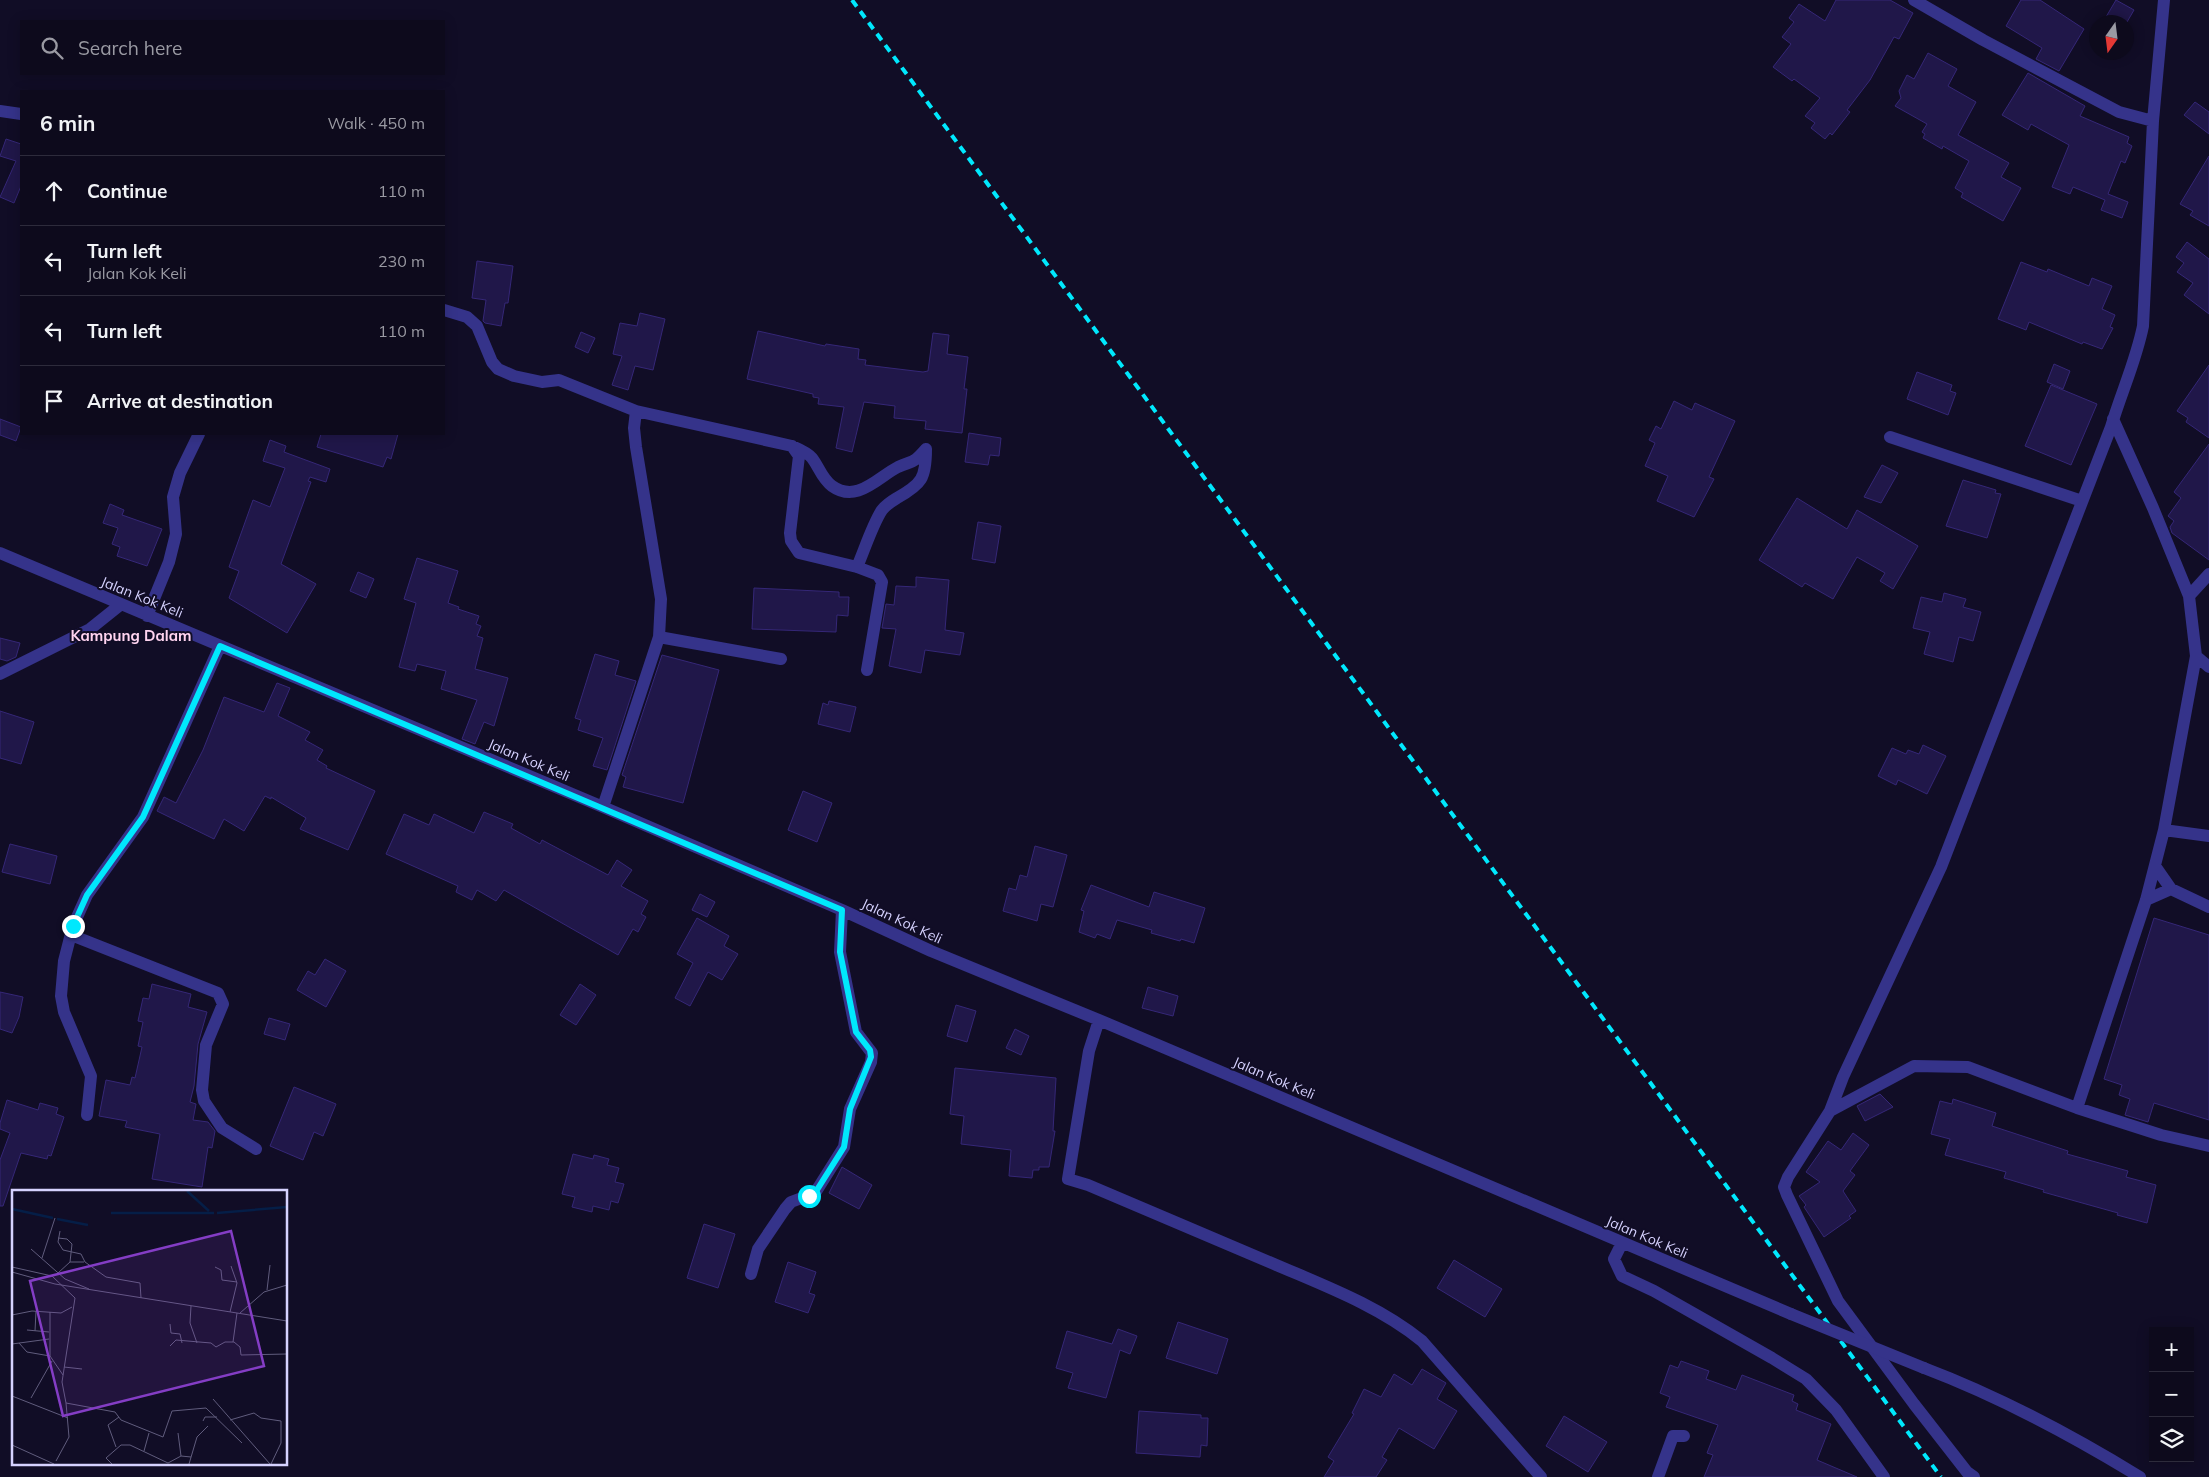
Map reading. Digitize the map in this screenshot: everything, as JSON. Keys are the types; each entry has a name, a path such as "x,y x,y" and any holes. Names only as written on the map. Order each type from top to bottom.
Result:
{"street":[{"path":"1914,0 1984,40 2119,112 2153,122"},
{"path":"1974,1477 1967,1472 1914,1404 1838,1301 1786,1195 1784,1187 1788,1177 1830,1111 1843,1078 1941,867 2138,351 2143,326 2153,122 2164,0"},
{"path":"0,111 20,114"},
{"path":"445,310 456,312 467,317 477,326 492,362 498,369 514,376 542,382 559,380 636,411 792,446 811,456 823,477 833,487 848,491 862,490 875,484 898,468 915,462 926,449 926,468 922,481 882,510 857,567"},
{"path":"603,807 659,637 660,599 636,447 634,428 636,411"},
{"path":"2078,1108 2146,900 2155,866 2164,830 2196,656 2189,596 2153,508 2113,419"},
{"path":"147,616 169,562 176,534 174,497 180,473 199,435"},
{"path":"1890,437 2082,501"},
{"path":"792,446 799,456 790,532 794,548 799,552 857,567 878,575 882,582 867,670"},
{"name":"Jalan Kok Keli","path":"0,553 603,807 842,910 931,951 1100,1020 1791,1314 1954,1379 2140,1477"},
{"path":"2189,596 2209,574"},
{"path":"0,674 90,629 120,605"},
{"path":"659,637 781,659"},
{"path":"87,1114 91,1089 89,1070 64,1012 62,996 64,961 71,935 79,910 87,895 143,817 220,646"},
{"path":"2196,656 2209,667"},
{"path":"2164,830 2209,836"},
{"path":"2155,866 2171,889 2209,907"},
{"path":"2146,900 2171,889"},
{"path":"751,1274 758,1250 785,1209 791,1202 815,1193 844,1147 850,1109 871,1062 872,1053 856,1032 840,952 842,910"},
{"path":"71,935 218,993 223,1004 206,1046 203,1096 209,1112 222,1128 256,1149"},
{"path":"1100,1020 1090,1051 1068,1179 1088,1185 1309,1279 1385,1315 1405,1327 1422,1341 1541,1477"},
{"path":"1830,1111 1914,1066 1968,1067 2078,1108 2161,1135 2209,1146"},
{"path":"1622,1243 1614,1259 1622,1276 1704,1320 1806,1379 1836,1410 1884,1477"},
{"path":"1658,1477 1673,1436 1684,1436"}],"building":[{"path":"1836,0 1890,0 1913,13 1899,39 1894,37 1870,80 1847,110 1850,112 1832,135 1830,133 1825,139 1811,128 1815,123 1805,116 1820,98 1794,79 1792,81 1773,67 1791,44 1782,37 1794,22 1789,18 1799,4 1825,21"},
{"path":"2021,0 2040,0 2084,29 2059,71 2036,59 2042,48 2006,26"},
{"path":"2116,0 2134,10 2131,15 2107,15"},
{"path":"1928,53 1957,69 1948,86 1976,102 1958,135 2009,163 2001,177 2021,188 2003,221 1961,197 1963,193 1955,188 1969,161 1943,146 1942,149 1923,138 1925,134 1922,132 1927,124 1895,106 1901,98 1899,91 1907,75 1914,79"},
{"path":"2028,73 2085,106 2080,116 2129,137 2127,143 2132,146 2125,163 2121,161 2108,194 2128,202 2122,218 2101,210 2105,200 2073,187 2070,194 2052,187 2069,145 2031,124 2028,130 2002,115"},
{"path":"2195,102 2209,112 2209,134 2184,115"},
{"path":"6,139 20,144 20,188 14,203 0,197 16,161 0,156"},
{"path":"2209,156 2209,226 2190,215 2193,211 2180,204"},
{"path":"2187,242 2209,259 2209,314 2184,295 2193,283 2177,272 2184,263 2176,257"},
{"path":"477,261 513,266 508,303 505,303 501,326 485,323 483,321 486,300 472,298"},
{"path":"2021,262 2047,272 2048,269 2089,286 2092,278 2112,286 2102,309 2115,315 2110,327 2113,328 2102,349 2083,342 2082,344 2029,322 2026,330 1998,319"},
{"path":"640,313 665,319 653,370 635,366 628,390 612,385 622,356 613,354 620,323 637,326"},
{"path":"758,331 825,346 826,344 859,349 858,359 866,360 865,365 923,372 928,371 933,333 949,335 947,354 968,357 964,389 967,389 962,433 925,429 926,421 894,418 895,406 864,402 852,452 836,448 844,407 818,404 819,398 813,397 813,394 747,379"},
{"path":"581,332 595,338 588,353 575,347"},
{"path":"2054,364 2070,371 2063,389 2047,382"},
{"path":"2209,365 2209,438 2186,422 2188,418 2177,411"},
{"path":"1917,372 1952,385 1950,391 1956,393 1948,415 1907,399"},
{"path":"2051,385 2097,404 2071,465 2025,446"},
{"path":"1674,401 1692,410 1695,403 1735,421 1709,477 1714,479 1694,517 1657,501 1668,476 1645,466 1655,443 1649,440 1656,426 1661,429"},
{"path":"0,419 20,427 16,441 0,435"},
{"path":"969,433 1001,438 999,456 990,455 988,465 965,462"},
{"path":"321,435 398,435 391,459 387,457 383,467 317,447"},
{"path":"270,440 286,446 284,452 330,469 326,482 310,477 308,481 311,482 281,564 316,584 287,633 229,598 239,571 229,567 253,500 270,507 285,468 263,461"},
{"path":"2209,444 2209,560 2172,533 2170,527 2174,521 2168,516 2181,498 2174,492"},
{"path":"1882,465 1898,473 1881,503 1864,497"},
{"path":"1963,480 1996,490 1995,493 2001,494 1987,538 1946,526"},
{"path":"1797,498 1847,529 1857,510 1918,546 1893,589 1880,581 1885,573 1857,557 1833,599 1805,583 1802,587 1759,560"},
{"path":"110,504 124,510 122,515 162,529 147,566 117,556 120,547 112,544 118,528 103,523"},
{"path":"978,522 1001,526 995,563 972,559"},
{"path":"417,558 458,571 448,603 459,607 458,609 479,616 476,624 481,626 477,636 483,638 475,669 508,678 494,726 484,722 475,744 462,739 477,700 441,689 446,671 417,664 415,671 399,667 416,603 404,599"},
{"path":"358,572 374,579 366,598 350,591"},
{"path":"916,577 949,580 945,630 964,633 960,655 925,650 921,673 889,666 896,629 882,628 886,604 894,605 896,586 916,587"},
{"path":"754,588 839,592 839,597 849,597 848,616 837,615 836,632 752,629"},
{"path":"1944,593 1966,599 1963,607 1981,612 1973,641 1959,637 1953,662 1924,654 1930,632 1913,628 1921,597 1942,602"},
{"path":"0,638 20,643 16,657 7,661 0,659"},
{"path":"595,654 619,661 615,675 636,681 607,770 593,766 603,738 578,730 581,720 575,718"},
{"path":"662,655 719,670 683,803 623,787 626,777 622,775"},
{"path":"277,683 290,688 278,716 310,732 305,740 323,750 317,760 327,766 326,768 375,791 348,850 300,829 306,818 271,797 271,799 265,796 244,831 224,819 214,839 157,811 164,797 176,803 203,750 224,697 264,712"},
{"path":"829,701 856,707 850,732 818,724 823,703 828,705"},
{"path":"0,711 34,722 21,764 0,758"},
{"path":"1923,745 1946,756 1927,794 1898,780 1896,785 1878,776 1892,748 1906,754 1908,750 1919,754"},
{"path":"803,791 832,803 817,842 788,830"},
{"path":"484,812 513,824 511,828 540,844 542,840 608,875 617,860 632,870 621,886 648,901 641,914 646,917 638,932 633,929 618,955 504,890 496,901 477,890 472,900 456,892 458,886 386,854 404,814 429,825 434,814 474,833"},
{"path":"10,844 57,856 50,884 2,872"},
{"path":"1035,846 1067,855 1053,907 1041,904 1037,921 1003,911 1009,888 1016,890 1020,875 1027,877"},
{"path":"1091,885 1149,907 1154,892 1205,908 1194,943 1151,933 1152,930 1117,920 1110,939 1097,934 1095,938 1079,932 1084,911 1081,910"},
{"path":"700,894 715,902 707,917 692,910"},
{"path":"697,918 729,936 724,946 738,954 722,980 708,972 690,1006 675,998 693,963 677,954"},
{"path":"2154,918 2209,935 2209,1120 2154,1103 2148,1122 2125,1115 2130,1099 2119,1095 2122,1085 2104,1079"},
{"path":"325,959 346,971 326,1007 297,990 308,971 315,975"},
{"path":"152,984 191,994 188,1007 207,1012 198,1044 194,1086 190,1102 196,1104 193,1120 208,1122 215,1131 212,1148 208,1147 202,1187 152,1179 160,1134 125,1127 127,1121 99,1116 106,1080 130,1085 132,1077 135,1078 142,1047 138,1046 143,1022 138,1021 143,998 149,999"},
{"path":"580,984 596,995 576,1025 560,1015"},
{"path":"1148,987 1178,996 1173,1016 1142,1008"},
{"path":"0,992 23,997 19,1017 12,1033 0,1029"},
{"path":"956,1005 976,1011 967,1042 947,1036"},
{"path":"269,1018 290,1024 285,1040 264,1034"},
{"path":"1015,1029 1029,1036 1021,1055 1006,1048"},
{"path":"955,1068 1056,1078 1053,1131 1055,1131 1049,1167 1039,1167 1039,1170 1033,1170 1032,1178 1009,1176 1011,1150 961,1144 964,1116 950,1114"},
{"path":"294,1087 336,1104 323,1136 314,1132 303,1160 270,1146"},
{"path":"1880,1094 1893,1107 1865,1121 1857,1106"},
{"path":"1953,1099 1996,1113 1992,1126 2068,1151 2067,1154 2128,1171 2126,1177 2156,1185 2147,1223 2043,1192 2044,1190 2004,1178 2006,1172 1945,1155 1950,1139 1931,1134 1940,1101 1952,1104"},
{"path":"7,1100 38,1110 40,1103 58,1108 56,1114 64,1117 51,1156 48,1155 47,1159 21,1153 3,1206 0,1206 0,1160 10,1133 0,1129 0,1123"},
{"path":"1853,1133 1869,1145 1850,1171 1855,1175 1843,1191 1856,1211 1849,1216 1851,1218 1824,1237 1799,1196 1820,1182 1806,1172 1828,1141 1841,1150"},
{"path":"573,1154 593,1159 594,1155 609,1159 607,1165 619,1168 615,1182 624,1184 618,1203 611,1201 609,1210 593,1206 592,1212 572,1207 575,1197 562,1194"},
{"path":"842,1167 872,1185 859,1209 829,1193"},
{"path":"704,1224 735,1234 718,1288 687,1278"},
{"path":"1454,1260 1502,1289 1485,1317 1437,1288"},
{"path":"788,1262 816,1272 809,1293 815,1295 808,1313 775,1302"},
{"path":"1178,1322 1228,1339 1217,1374 1166,1358"},
{"path":"1118,1329 1137,1336 1130,1354 1120,1350 1106,1398 1068,1388 1073,1373 1056,1368 1067,1331 1112,1344"},
{"path":"1681,1361 1709,1371 1706,1379 1736,1390 1742,1375 1794,1395 1792,1401 1798,1404 1796,1410 1831,1424 1817,1460 1857,1477 1704,1477 1713,1455 1707,1453 1718,1425 1666,1407 1670,1397 1660,1393 1670,1365 1678,1368"},
{"path":"1422,1369 1446,1383 1437,1399 1457,1411 1434,1449 1399,1428 1382,1457 1387,1460 1376,1477 1324,1477 1334,1461 1328,1457 1354,1414 1352,1413 1364,1389 1381,1397 1394,1374 1412,1385"},
{"path":"1139,1411 1201,1415 1201,1418 1208,1418 1207,1446 1201,1445 1200,1457 1136,1453"},
{"path":"1564,1416 1607,1442 1588,1472 1546,1446"}],"railway":[{"path":"852,0 1941,1477"}],"district":[{"name":"Kampung Dalam","path":"131,636"}],"route":[{"path":"73,926 87,895 143,817 220,646 842,910 840,952 856,1032 872,1053 871,1062 851,1104 844,1147 815,1193 809,1196"}]}
